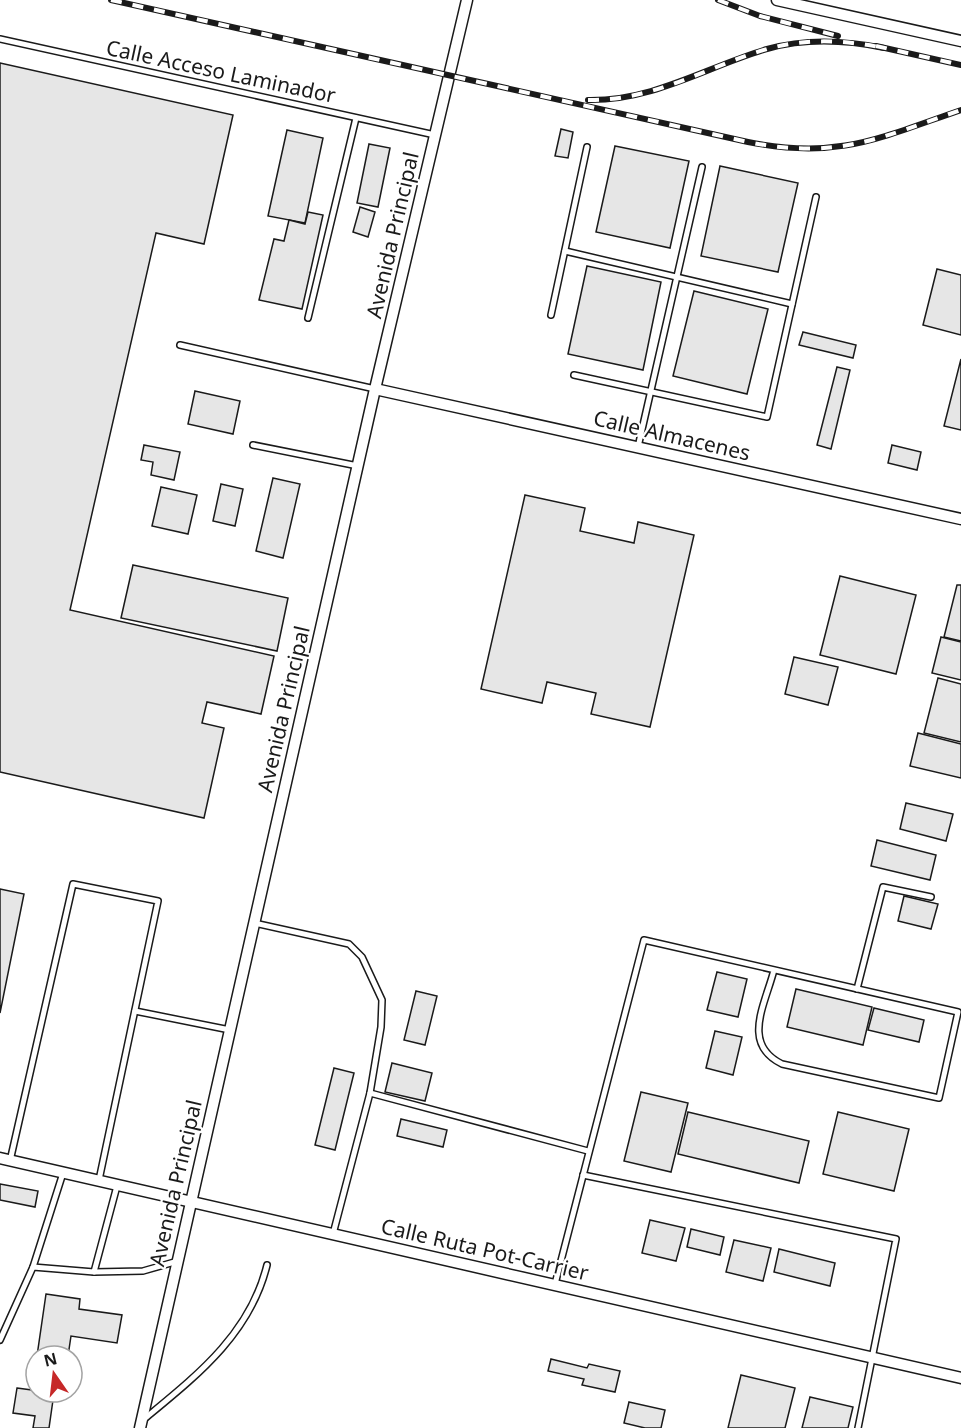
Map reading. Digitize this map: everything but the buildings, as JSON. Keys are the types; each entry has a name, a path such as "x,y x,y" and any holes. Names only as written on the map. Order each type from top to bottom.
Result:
{"street":[{"name":"Avenida Principal","path":"141,1425 375,389 467,0"},
{"path":"777,0 961,41"},
{"name":"Calle Almacenes","path":"375,389 961,519"},
{"name":"Calle Ruta Pot-Carrier","path":"5,1160 961,1378"}],"lane":[{"name":"Calle Acceso Laminador","path":"0,39 436,135"},
{"path":"308,318 356,118"},
{"path":"551,315 587,147"},
{"path":"638,447 702,167"},
{"path":"573,375 767,417 816,196"},
{"path":"565,251 792,304"},
{"path":"180,345 375,389"},
{"path":"254,445 358,466"},
{"path":"5,1160 73,884 158,902 99,1181"},
{"path":"857,989 883,887 931,897"},
{"path":"254,923 349,944 362,957 382,1000 381,1027 370,1093 333,1234"},
{"path":"555,1285 644,940 958,1012 939,1098 782,1064 771,1058 760,1047 757,1034 774,970"},
{"path":"135,1011 230,1030"},
{"path":"370,1093 588,1151"},
{"path":"0,1340 33,1267 63,1173"},
{"path":"583,1175 896,1239 858,1428"},
{"path":"94,1272 117,1186"},
{"path":"33,1267 94,1272 143,1271 178,1260"},
{"path":"141,1425 204,1369 241,1327 263,1282 267,1265"}],"railway":[{"path":"111,0 748,142 780,147 808,149 858,143 961,110"},
{"path":"718,0 760,16 838,36"},
{"path":"588,100 612,99 658,89 745,56 782,45 826,41 884,48"},
{"path":"876,46 961,65"}]}
